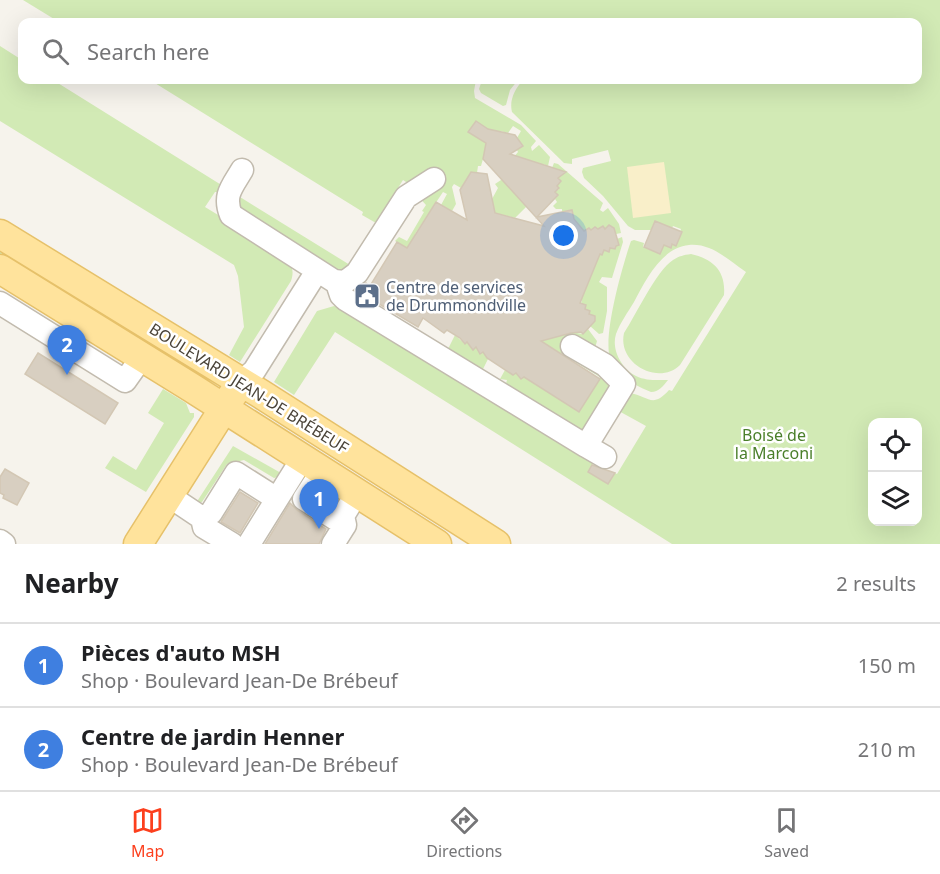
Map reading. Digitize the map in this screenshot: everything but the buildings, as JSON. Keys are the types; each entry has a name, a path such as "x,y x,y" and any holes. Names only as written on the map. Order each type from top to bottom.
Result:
{"main road":[{"name":"BOULEVARD JEAN-DE BRÉBEUF","path":"0,234 241,382 496,544"},
{"name":"BOULEVARD JEAN-DE BRÉBEUF","path":"0,270 437,544"},
{"path":"138,544 241,382"}],"street":[{"path":"242,170 227,196 231,215 337,283 354,278 405,197 434,179"},
{"path":"241,382 254,371 317,271"},
{"path":"337,283 345,299 430,342 492,378 596,451 624,384 605,365 572,346"},
{"path":"0,303 125,381 142,357"},
{"path":"57,339 73,314"},
{"path":"249,544 277,499 312,465"},
{"path":"312,465 304,499 339,534"},
{"path":"202,518 211,513 236,473 277,499"},
{"path":"339,534 342,516 357,493"},
{"path":"169,496 202,518 204,527 232,544"},
{"path":"0,542 4,544"}],"green space":[{"name":"Boisé de la Marconi","path":"23,0 940,0 940,544 672,544 335,332 294,395 274,382 317,311 334,306 342,308 595,461 588,472 608,484 615,473 617,474 646,426 617,410 629,393 654,400 669,390 672,391 746,272 719,253 697,245 679,247 663,258 649,275 620,326 616,334 615,346 622,364 631,373 644,379 668,380 659,390 651,392 623,376 611,361 609,337 614,302 631,241 644,243 643,247 660,254 664,245 671,248 672,244 676,245 681,229 655,221 651,230 635,230 628,226 603,196 584,178 582,172 583,168 611,161 608,150 572,159 572,164 564,163 512,112 513,95 520,84 922,84 922,18 52,18"},
{"path":"0,46 18,57 18,84 59,84 223,186 219,192 215,192 205,207 284,255 293,273 291,281 240,362 229,355 244,327 238,276 234,265 0,121"},
{"path":"156,84 475,84 475,98 521,125 536,141 531,147 532,151 539,145 550,157 548,166 543,164 524,200 526,207 515,218 495,213 492,199 498,188 495,184 501,180 500,177 518,152 517,150 523,146 517,138 521,131 513,126 508,133 500,131 481,166 478,166 477,173 471,172 461,188 454,184 452,187 456,204 452,211 441,205 447,194 443,192 415,234 417,237 410,250 395,241 399,237 407,241 426,205 407,182 403,180 376,223 362,215 363,212"},
{"path":"481,84 515,84 510,90 506,105 503,106 481,93 479,89"},
{"path":"554,163 603,203 600,210 603,212 608,208 619,224 621,233 616,234 614,228 605,229 602,226 598,229 595,227 584,231 557,220 574,217 572,210 562,212 562,209 556,209 553,206 557,202 555,199 558,195 555,192 559,189 557,186 559,170 552,168"},
{"path":"240,197 350,265 341,271 337,270 240,208"},
{"path":"622,237 623,242 612,278 602,277 599,282 607,287 607,311 603,333 599,334 590,326 595,321 595,316 589,314 590,311 585,309 586,305 581,304 582,299 577,298 597,253 602,254 604,250 608,252 610,248 615,249 617,239"},
{"path":"0,246 204,373 203,379 0,257"},
{"path":"691,254 706,259 716,267 723,279 724,295 680,365 671,371 651,372 633,362 627,354 624,333 660,274 673,260"},
{"path":"575,328 577,333 583,334 588,329 597,341 595,348 614,382 584,433 505,387 507,380 500,379 505,370 516,373 521,379 524,377 579,411 600,377 524,331"},
{"path":"455,335 465,344 467,342 472,349 476,347 480,354 483,352 487,358 489,357 483,369 480,370 447,351"},
{"path":"163,389 186,403 190,413 194,413 194,417 146,492 105,468 113,456 136,470 164,423 148,413"},
{"path":"233,446 281,473 274,478 244,460 227,464 202,502 196,503"}],"sand":[{"path":"664,162 671,213 633,218 627,167"}],"place":[{"name":"Centre de services de Drummondville","path":"367,296"},
{"name":"Centre de jardin Henner","path":"67,375"},
{"name":"Pièces d'auto MSH","path":"319,529"}]}
